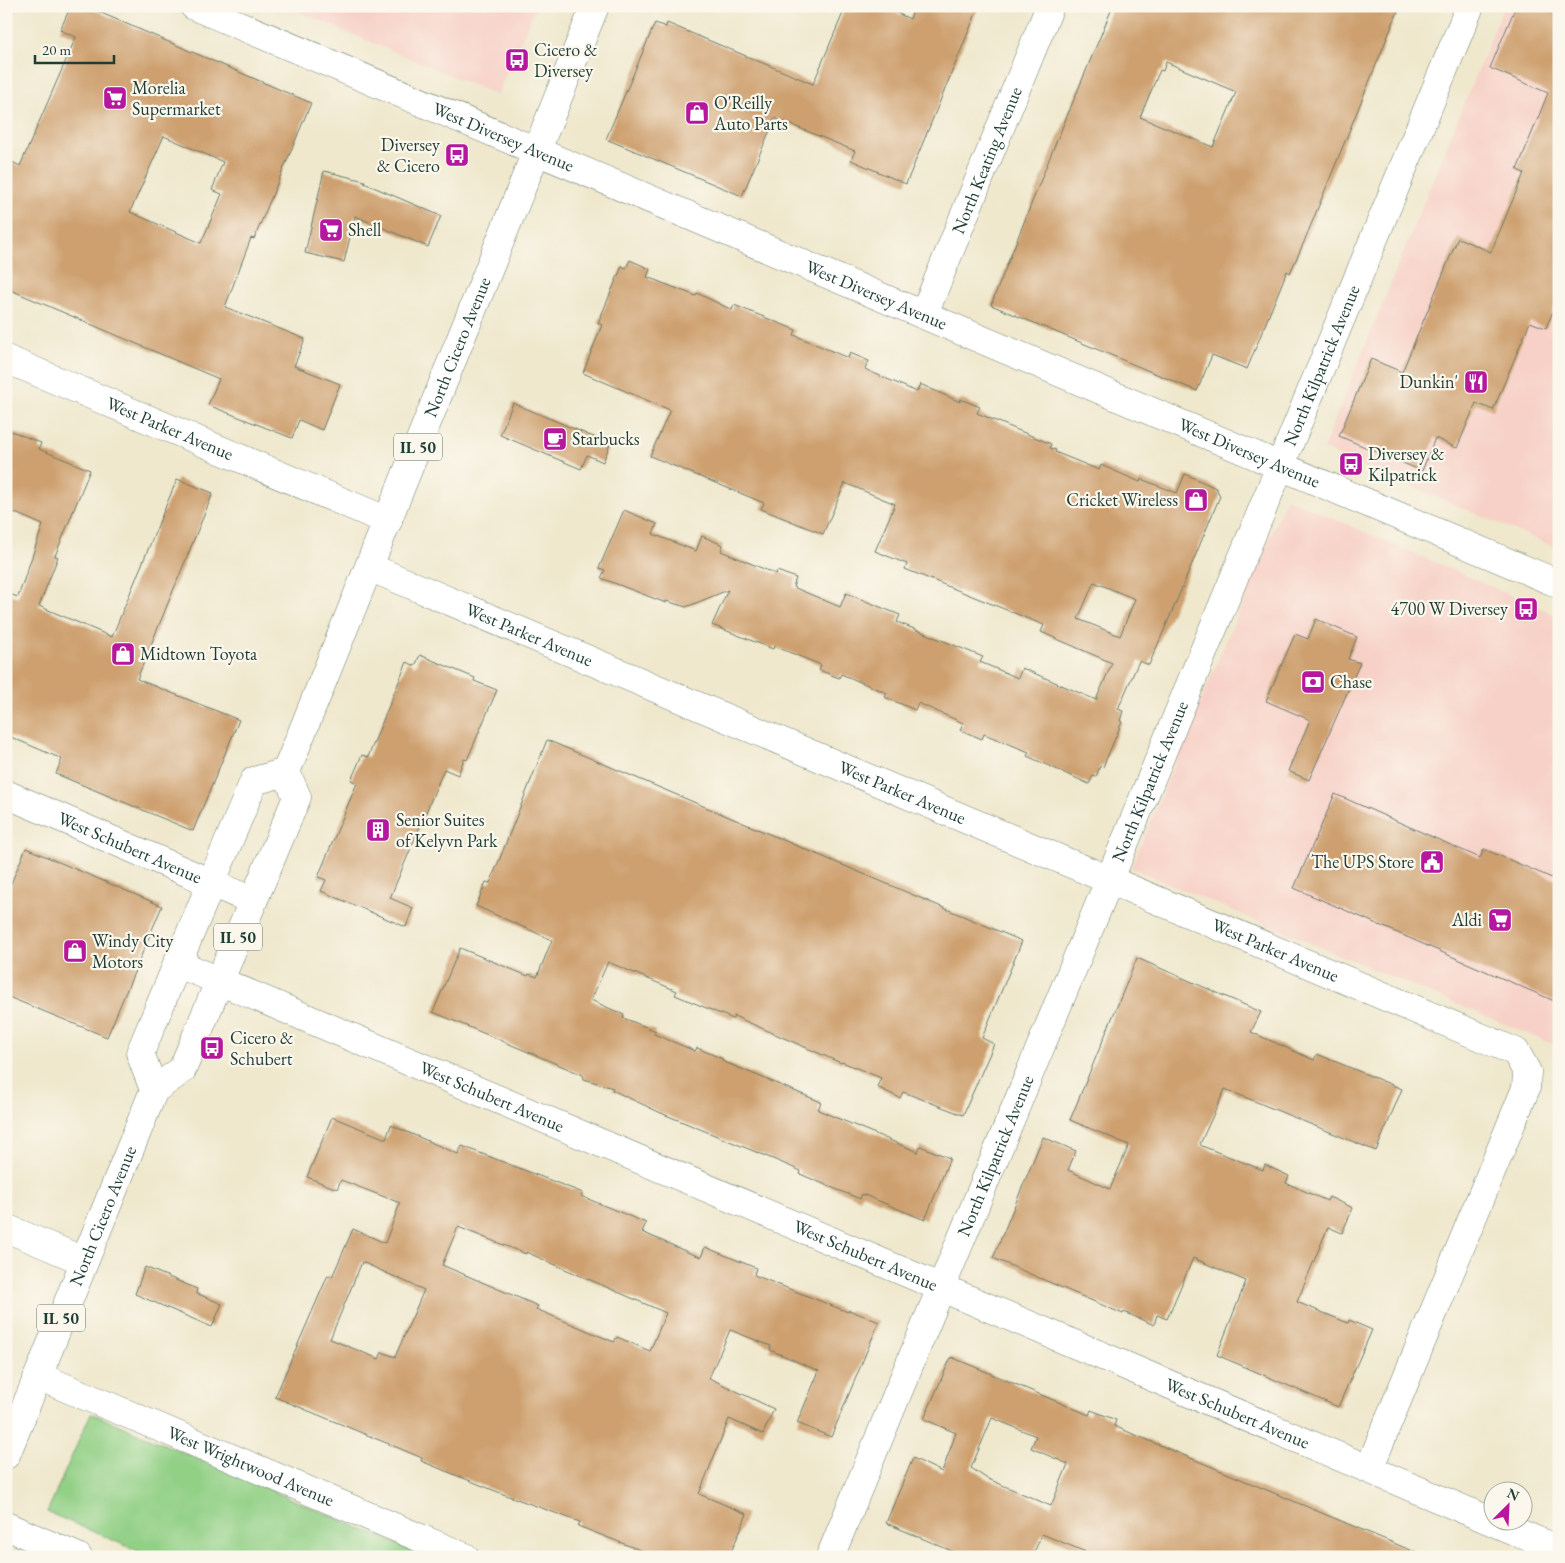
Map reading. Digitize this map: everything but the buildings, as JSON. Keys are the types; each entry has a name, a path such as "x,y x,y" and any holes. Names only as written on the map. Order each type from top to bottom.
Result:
{"street":[{"name":"West Diversey Avenue","path":"194,6 1559,584"},
{"name":"North Cicero Avenue","path":"286,772 595,6"},
{"name":"North Keating Avenue","path":"924,314 1050,6"},
{"name":"North Kilpatrick Avenue","path":"830,1557 1108,881 1282,466 1470,6"},
{"name":"West Parker Avenue","path":"6,359 388,521"},
{"name":"West Parker Avenue","path":"369,567 1516,1052 1528,1072 1526,1088 1369,1469"},
{"name":"IL 50","path":"286,772 297,797 182,1070 154,1090 140,1053 177,963 254,781 286,772"},
{"name":"West Schubert Avenue","path":"18,799 253,901"},
{"name":"West Schubert Avenue","path":"177,963 1369,1469 1550,1552"},
{"name":"North Cicero Avenue","path":"6,1455 154,1090"},
{"path":"6,1228 84,1261"},
{"name":"West Wrightwood Avenue","path":"38,1376 464,1557"},
{"path":"6,1526 78,1557"}],"shaded area":[{"path":"285,6 536,6 497,95"},
{"path":"1504,6 1559,6 1559,549 1323,449"},
{"path":"1286,498 1559,616 1559,1047 1131,868"}],"green space":[{"path":"91,1413 427,1557 152,1557 47,1512"}],"place":[{"name":"Cicero & Diversey","path":"517,60"},
{"name":"Morelia Supermarket","path":"115,98"},
{"name":"O'Reilly Auto Parts","path":"697,113"},
{"name":"Diversey & Cicero","path":"457,155"},
{"name":"Shell","path":"331,230"},
{"name":"Dunkin'","path":"1476,382"},
{"name":"Starbucks","path":"555,439"},
{"name":"Diversey & Kilpatrick","path":"1351,464"},
{"name":"Cricket Wireless","path":"1196,500"},
{"name":"4700 W Diversey","path":"1526,609"},
{"name":"Midtown Toyota","path":"123,654"},
{"name":"Chase","path":"1313,682"},
{"name":"Senior Suites of Kelyvn Park","path":"378,830"},
{"name":"The UPS Store","path":"1432,862"},
{"name":"Aldi","path":"1500,920"},
{"name":"Windy City Motors","path":"75,951"},
{"name":"Cicero & Schubert","path":"212,1048"}]}
